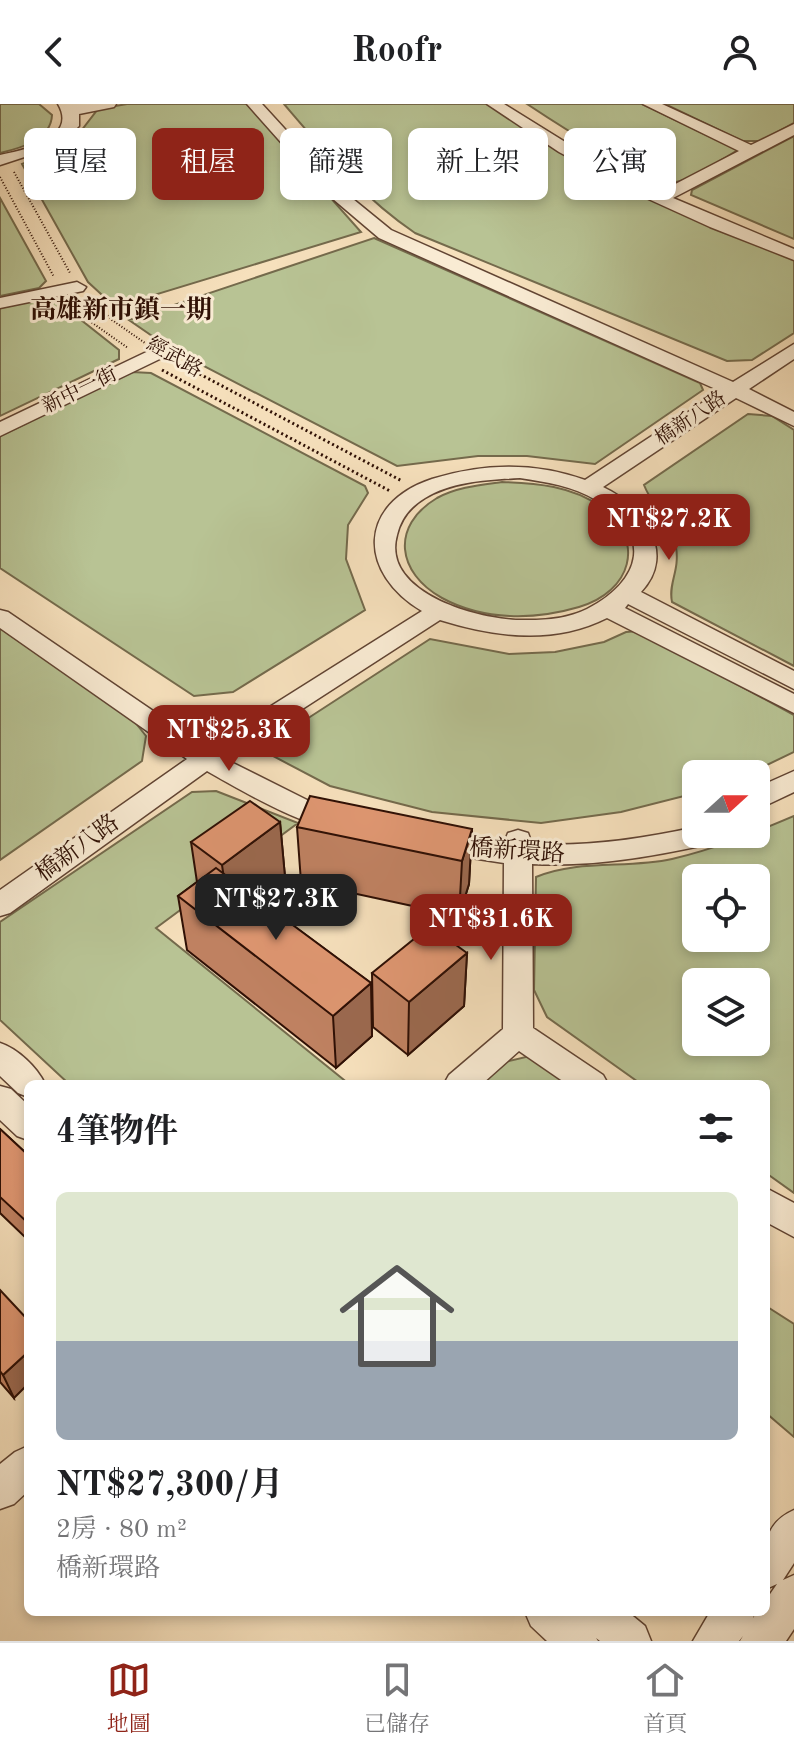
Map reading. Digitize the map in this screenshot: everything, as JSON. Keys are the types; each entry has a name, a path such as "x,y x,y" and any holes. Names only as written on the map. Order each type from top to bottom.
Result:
{"street":[{"path":"5,162 53,143 67,132 73,121 70,106 109,104"},
{"path":"254,104 352,212 385,234 794,409"},
{"path":"271,104 349,192 394,229 746,390 794,420"},
{"path":"494,104 542,137 564,147"},
{"path":"508,104 564,140"},
{"path":"650,104 752,151"},
{"path":"676,191 794,129"},
{"path":"675,200 794,255"},
{"path":"676,200 794,247"},
{"path":"0,303 77,287"},
{"name":"橋新八路","path":"597,491 746,390 794,350"},
{"name":"新中一街","path":"0,430 159,352"},
{"name":"橋新八路","path":"746,390 794,366"},
{"path":"520,472 555,477 597,491 632,517 646,543 645,570 619,602 572,624 528,629 482,625 429,607 401,585 387,563 384,541 391,520 409,501 450,480 484,473 520,472"},
{"path":"0,597 286,802 368,822"},
{"path":"619,602 794,681"},
{"path":"619,602 794,705"},
{"name":"橋新八路","path":"0,881 429,607"},
{"path":"0,617 207,747"},
{"name":"橋新八路","path":"0,905 207,747"},
{"path":"770,793 794,780"},
{"path":"770,813 794,804"},
{"name":"橋新環路","path":"518,847 682,824"},
{"name":"橋新環路","path":"416,833 584,855 682,840"},
{"path":"465,1080 518,1034 518,847"},
{"path":"518,1034 586,1080"},
{"path":"0,1056 25,1080"},
{"path":"0,1099 24,1122"},
{"path":"770,1206 794,1222"},
{"path":"0,1490 24,1469"},
{"path":"770,1563 794,1530"},
{"path":"761,1641 794,1595"},
{"path":"549,1616 577,1641"},
{"path":"602,1616 630,1641"},
{"path":"714,1641 732,1616"}],"path":[{"name":"經武路","path":"5,162 77,287 112,320 159,352 404,483"}],"green space":[{"path":"0,104 39,104 52,115 48,128 24,128 24,146 0,153"},
{"path":"127,104 247,104 280,141 280,200 332,200 361,232 115,307 88,282 42,200 136,200 136,128 83,128 98,109"},
{"path":"284,104 488,104 523,128 408,128 408,200 548,200 548,145 564,154 564,200 658,200 794,259 794,333 752,360 727,361 415,233 373,200 392,200 392,128 305,128"},
{"path":"527,104 642,104 738,150 692,177 676,182 676,128 564,128"},
{"path":"665,104 794,104 794,123 761,141 742,141"},
{"path":"794,136 794,239 691,195 692,190"},
{"path":"0,198 46,281 39,288 0,296"},
{"path":"374,238 700,383 703,390 595,464 527,456 478,456 397,466 171,349 129,320"},
{"path":"46,298 57,301 119,350 119,359 0,416 0,308"},
{"path":"132,372 151,373 365,486 368,493 348,525 346,559 365,610 233,692 194,696 0,568 0,436"},
{"path":"748,414 772,416 794,430 794,666 672,602 676,563 674,538 644,485"},
{"path":"502,482 541,485 578,494 601,507 615,520 628,550 627,564 611,590 579,607 545,614 510,616 458,606 427,588 408,563 406,535 412,522 422,509 445,494"},
{"path":"0,628 134,721 146,736 142,761 0,860"},
{"path":"639,631 794,715 794,752 770,763 770,760 682,760 682,797 621,812 541,823 432,812 330,786 273,756 276,739 430,639 509,654 555,652 604,642 626,632"},
{"path":"216,791 298,823 156,928 344,1080 65,1080 0,1020 0,922 192,792"},
{"path":"794,816 794,1193 770,1176 770,1080 635,1080 547,1017 534,990 536,877 569,868 672,859 709,848 770,848 770,825"},
{"path":"530,1056 564,1080 485,1080 505,1062"},
{"path":"770,1309 794,1324 794,1437 770,1416"}],"building":[{"path":"310,796 472,829 462,861 297,827"},
{"path":"250,801 280,822 222,865 191,842"},
{"path":"216,868 371,983 333,1016 178,896"},
{"path":"430,926 467,953 409,1002 372,973"},
{"path":"0,1129 24,1151 24,1219 0,1197"},
{"path":"0,1290 24,1316 24,1356 3,1375 0,1371"}],"district":[{"name":"高雄新市鎮一期","path":"121,311"}]}
